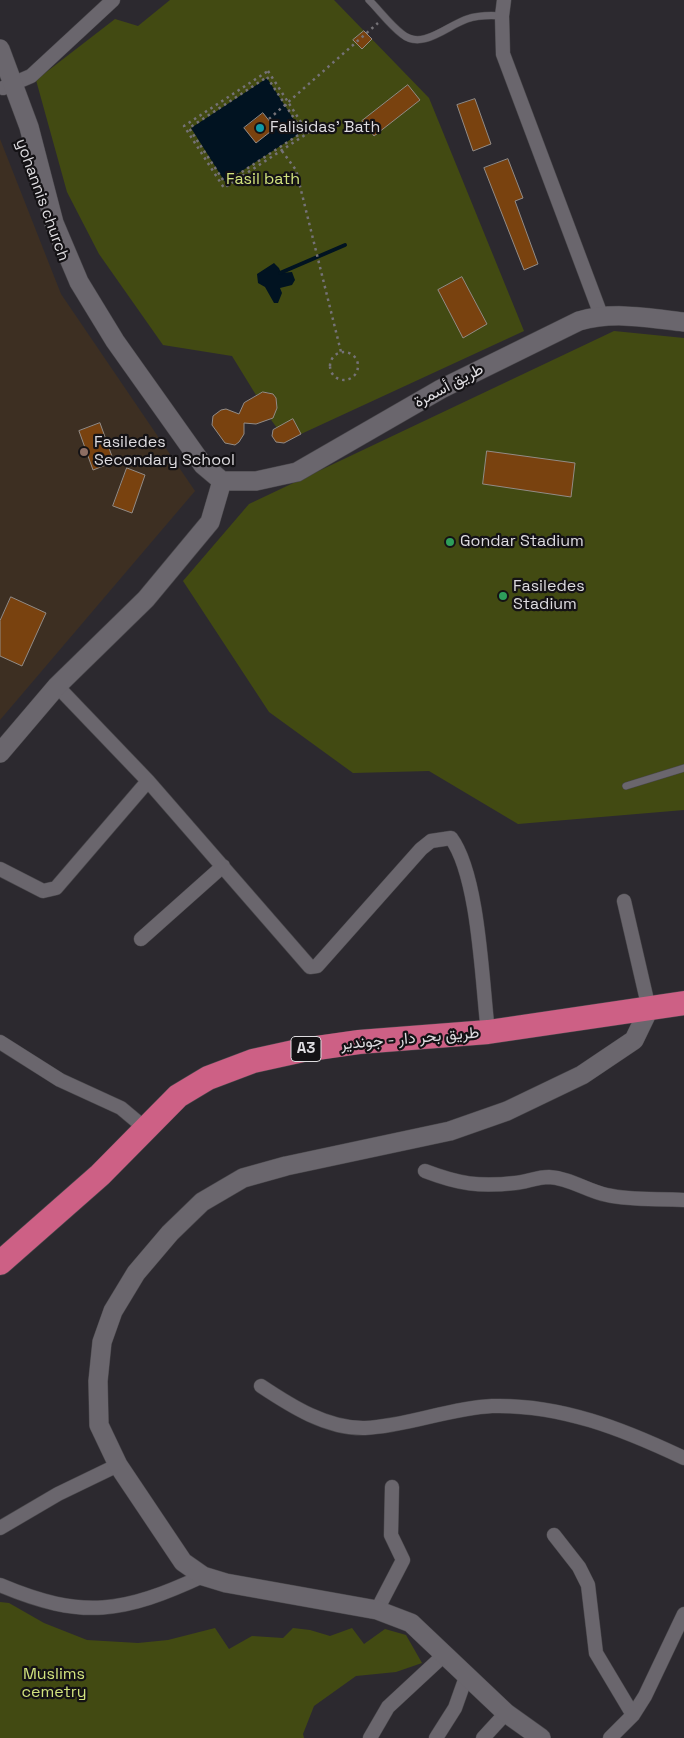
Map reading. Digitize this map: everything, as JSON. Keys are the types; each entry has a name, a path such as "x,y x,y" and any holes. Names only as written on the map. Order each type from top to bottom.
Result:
{"highway":[{"name":"طريق بحر دار - جوندير","path":"0,1263 100,1175 178,1096 208,1078 253,1061 303,1050 358,1042 488,1032 684,1003"}],"street":[{"path":"6,83 31,76 113,0"},
{"path":"504,0 502,16 503,54 600,315"},
{"path":"0,49 6,83 29,127 54,223 79,282 115,340 203,465 222,481 210,522 146,599 57,686 0,753"},
{"name":"طريق أسمرة","path":"222,481 256,481 298,472 441,389 579,321 600,315 684,322"},
{"path":"57,686 148,781 223,866 306,965 314,967 355,926 421,849 431,841 451,838 460,850 472,895 488,1032"},
{"path":"0,868 43,891 56,888 148,781"},
{"path":"140,939 223,866"},
{"path":"540,1738 506,1713 411,1623 377,1610 226,1583 203,1576 183,1562 118,1465 99,1425 98,1381 102,1342 113,1311 136,1273 170,1233 202,1202 243,1178 286,1166 450,1131 507,1111 582,1075 634,1040 649,1009 624,901"},
{"path":"0,1042 60,1080 121,1108 146,1129"},
{"path":"425,1171 454,1182 481,1186 518,1183 548,1177 567,1180 606,1195 631,1200 684,1200"},
{"path":"262,1386 298,1410 336,1423 364,1428 491,1406 534,1408 563,1412 603,1423 684,1458"},
{"path":"0,1528 58,1494 118,1465"},
{"path":"377,1610 403,1560 391,1535 392,1487"},
{"path":"554,1535 579,1567 588,1585 596,1652 633,1714"},
{"path":"0,1585 42,1602 90,1610 121,1607 146,1600 203,1576"},
{"path":"610,1738 633,1714 654,1681 684,1614"},
{"path":"370,1738 388,1707 444,1655"},
{"path":"436,1738 455,1708 466,1677"},
{"path":"483,1738 506,1713"}],"lane":[{"path":"369,0 403,36 418,40 435,35 464,20 484,15 502,16"},
{"path":"626,786 684,768"}],"path":[{"path":"269,120 385,17"},
{"path":"268,71 303,132 280,147 224,188 184,126 268,71"},
{"path":"267,77 308,133 282,151 230,182 225,183 189,128 267,77"},
{"path":"280,147 296,170 341,352"},
{"path":"341,352 352,354 358,363 356,374 347,380 336,378 330,368 332,358 341,352"}],"shaded area":[{"name":"Fasiledes Secondary School","path":"0,139 61,294 195,491 0,720"}],"green space":[{"name":"Fasil bath","path":"170,0 334,0 429,98 524,331 301,434 277,428 269,417 277,408 276,398 268,392 256,395 232,356 163,345 99,254 67,192 36,80 115,19 138,26"},
{"name":"Gondar Stadium","path":"614,331 684,338 684,810 518,824 429,771 353,773 269,712 183,581 249,504"},
{"name":"Muslims cemetry","path":"0,1602 9,1603 44,1623 87,1640 138,1643 168,1640 215,1628 229,1649 252,1636 283,1638 293,1628 310,1630 330,1636 352,1628 364,1644 385,1629 406,1635 422,1663 396,1672 356,1676 314,1706 303,1734 304,1738 0,1738"}],"water":[{"path":"267,78 302,132 225,182 191,128"},
{"path":"274,263 281,273 292,272 295,280 292,285 280,288 282,293 278,303 274,303 265,287 258,283 257,274"}],"building":[{"path":"364,31 372,39 362,49 353,40"},
{"path":"408,85 420,100 374,136 362,121"},
{"path":"475,99 491,144 473,151 457,105"},
{"name":"Falisidas' Bath","path":"263,113 275,128 256,143 244,128"},
{"path":"508,159 523,198 515,201 538,264 524,270 484,168"},
{"path":"462,277 487,324 463,338 438,290"},
{"path":"263,392 273,394 276,398 277,408 273,418 256,424 244,423 244,434 239,442 235,445 225,443 212,425 213,416 226,409 239,414 244,403"},
{"path":"293,419 301,434 284,443 276,442 272,436 273,430"},
{"path":"100,423 114,462 93,470 79,431"},
{"path":"487,451 575,463 571,497 483,484"},
{"path":"127,468 145,475 132,513 113,506"},
{"path":"11,597 46,613 22,666 0,656 0,621"}],"waterway":[{"path":"280,273 345,245"}],"place":[{"name":"Falisidas' Bath","path":"260,128"},
{"name":"Fasiledes Secondary School","path":"84,452"},
{"name":"Gondar Stadium","path":"450,542"},
{"name":"Fasiledes Stadium","path":"503,596"}]}
